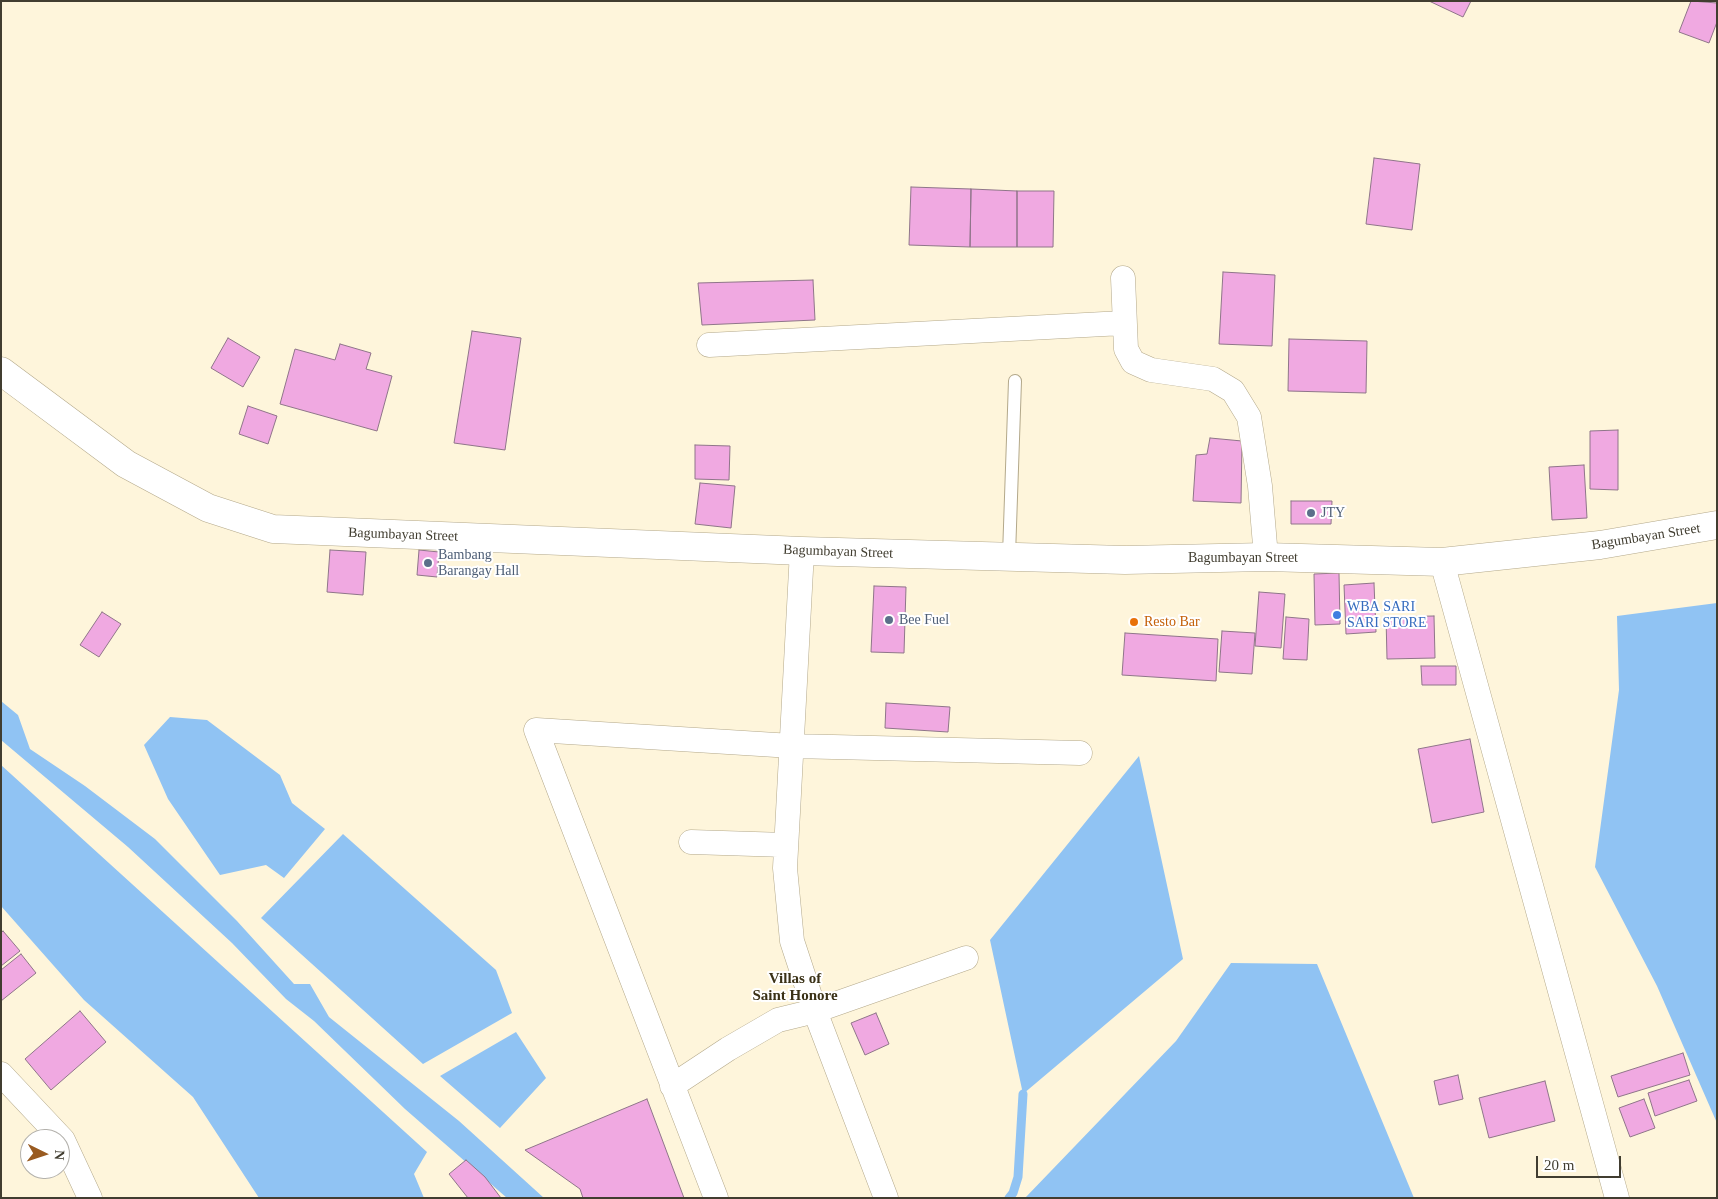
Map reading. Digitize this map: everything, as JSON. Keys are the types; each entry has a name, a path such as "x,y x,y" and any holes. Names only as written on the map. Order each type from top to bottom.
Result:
{"main road":[{"name":"Bagumbayan Street","path":"1,371 126,464 208,508 273,529 802,551 1008,555 1125,560 1266,557 1442,562 1600,545 1717,525"}],"street":[{"path":"1123,278 1126,349 1134,362 1150,370 1213,379 1233,391 1249,417 1260,486 1266,557"},
{"path":"709,345 1124,323"},
{"path":"802,551 785,868 792,941 814,1011 886,1198"},
{"path":"1442,562 1617,1198"},
{"path":"716,1198 536,730 792,746 1080,753"},
{"path":"691,842 786,845"},
{"path":"672,1086 728,1049 778,1020 814,1011 966,958"},
{"path":"1,1074 63,1140 90,1198"}],"lane":[{"path":"1008,555 1015,382"}],"water":[{"path":"1717,603 1717,1123 1657,986 1595,867 1619,690 1617,616"},
{"path":"1,701 18,715 30,749 85,786 155,839 237,921 294,984 310,984 329,1017 459,1121 544,1198 507,1198 405,1109 314,1021 286,999 232,943 128,847 1,740"},
{"path":"170,717 207,720 280,775 292,803 325,829 284,878 266,865 220,875 168,799 144,745"},
{"path":"1139,756 1183,959 1023,1094 990,940"},
{"path":"1,765 427,1152 414,1174 424,1198 259,1198 193,1097 84,1000 1,906"},
{"path":"343,834 496,970 512,1013 423,1064 261,918"},
{"path":"1231,963 1317,964 1414,1198 1025,1198 1176,1041"},
{"path":"516,1032 546,1078 500,1128 440,1076"}],"building":[{"path":"1429,1 1471,1 1463,17"},
{"path":"1691,1 1717,3 1717,22 1709,43 1679,32"},
{"path":"1374,158 1420,164 1412,230 1366,224"},
{"path":"911,187 971,189 970,247 909,245"},
{"path":"971,189 1017,191 1017,247 970,247"},
{"path":"1017,191 1054,191 1053,247 1017,247"},
{"path":"1223,272 1275,275 1272,346 1219,344"},
{"path":"813,280 815,320 702,325 698,283"},
{"path":"472,331 521,338 505,450 454,443"},
{"path":"228,338 260,357 243,387 211,368"},
{"path":"1289,339 1367,341 1366,393 1288,391"},
{"path":"340,344 371,353 366,369 392,376 377,431 280,404 295,349 335,360"},
{"path":"248,406 277,416 268,444 239,434"},
{"path":"1618,430 1618,490 1590,489 1590,431"},
{"path":"1210,438 1242,441 1241,503 1193,501 1196,455 1207,454"},
{"path":"695,445 730,446 729,480 695,479"},
{"path":"1584,465 1587,518 1552,520 1549,467"},
{"path":"700,483 735,486 731,528 695,524"},
{"name":"JTY","path":"1291,501 1332,501 1331,524 1291,524"},
{"path":"330,550 366,552 363,595 327,592"},
{"name":"Bambang Barangay Hall","path":"419,550 439,552 437,577 417,575"},
{"path":"1339,573 1340,624 1315,625 1314,574"},
{"path":"1374,583 1376,632 1346,634 1344,585"},
{"name":"Bee Fuel","path":"874,586 906,587 904,653 871,652"},
{"path":"1259,592 1285,594 1281,648 1255,646"},
{"path":"102,612 121,624 99,657 80,645"},
{"path":"1434,616 1435,658 1387,659 1386,617"},
{"path":"1286,617 1309,619 1307,660 1283,659"},
{"path":"1222,631 1255,633 1252,674 1219,672"},
{"path":"1125,633 1218,639 1216,681 1122,675"},
{"path":"1421,666 1456,666 1456,685 1422,685"},
{"path":"886,703 950,707 948,732 885,728"},
{"path":"1470,739 1484,812 1432,823 1418,749"},
{"path":"3,931 20,951 1,966 1,933"},
{"path":"21,954 36,973 1,1001 1,970"},
{"path":"80,1011 106,1042 51,1090 25,1059"},
{"path":"876,1013 889,1044 865,1055 851,1023"},
{"path":"1683,1053 1690,1075 1618,1097 1611,1076"},
{"path":"1458,1075 1463,1099 1439,1105 1434,1081"},
{"path":"1689,1080 1697,1101 1655,1116 1648,1093"},
{"path":"1545,1081 1555,1121 1489,1138 1479,1098"},
{"path":"647,1099 684,1198 583,1198 580,1189 525,1150"},
{"path":"1644,1099 1655,1128 1630,1137 1619,1108"},
{"path":"466,1160 485,1177 501,1198 468,1198 449,1174"}],"waterway":[{"path":"1009,1198 1013,1193 1018,1177 1023,1094"}],"place":[{"name":"JTY","path":"1311,513"},
{"name":"Bambang Barangay Hall","path":"428,563"},
{"name":"WBA SARI SARI STORE","path":"1337,615"},
{"name":"Bee Fuel","path":"889,620"},
{"name":"Resto Bar","path":"1134,622"}],"district":[{"name":"Villas of Saint Honore","path":"795,988"}]}
